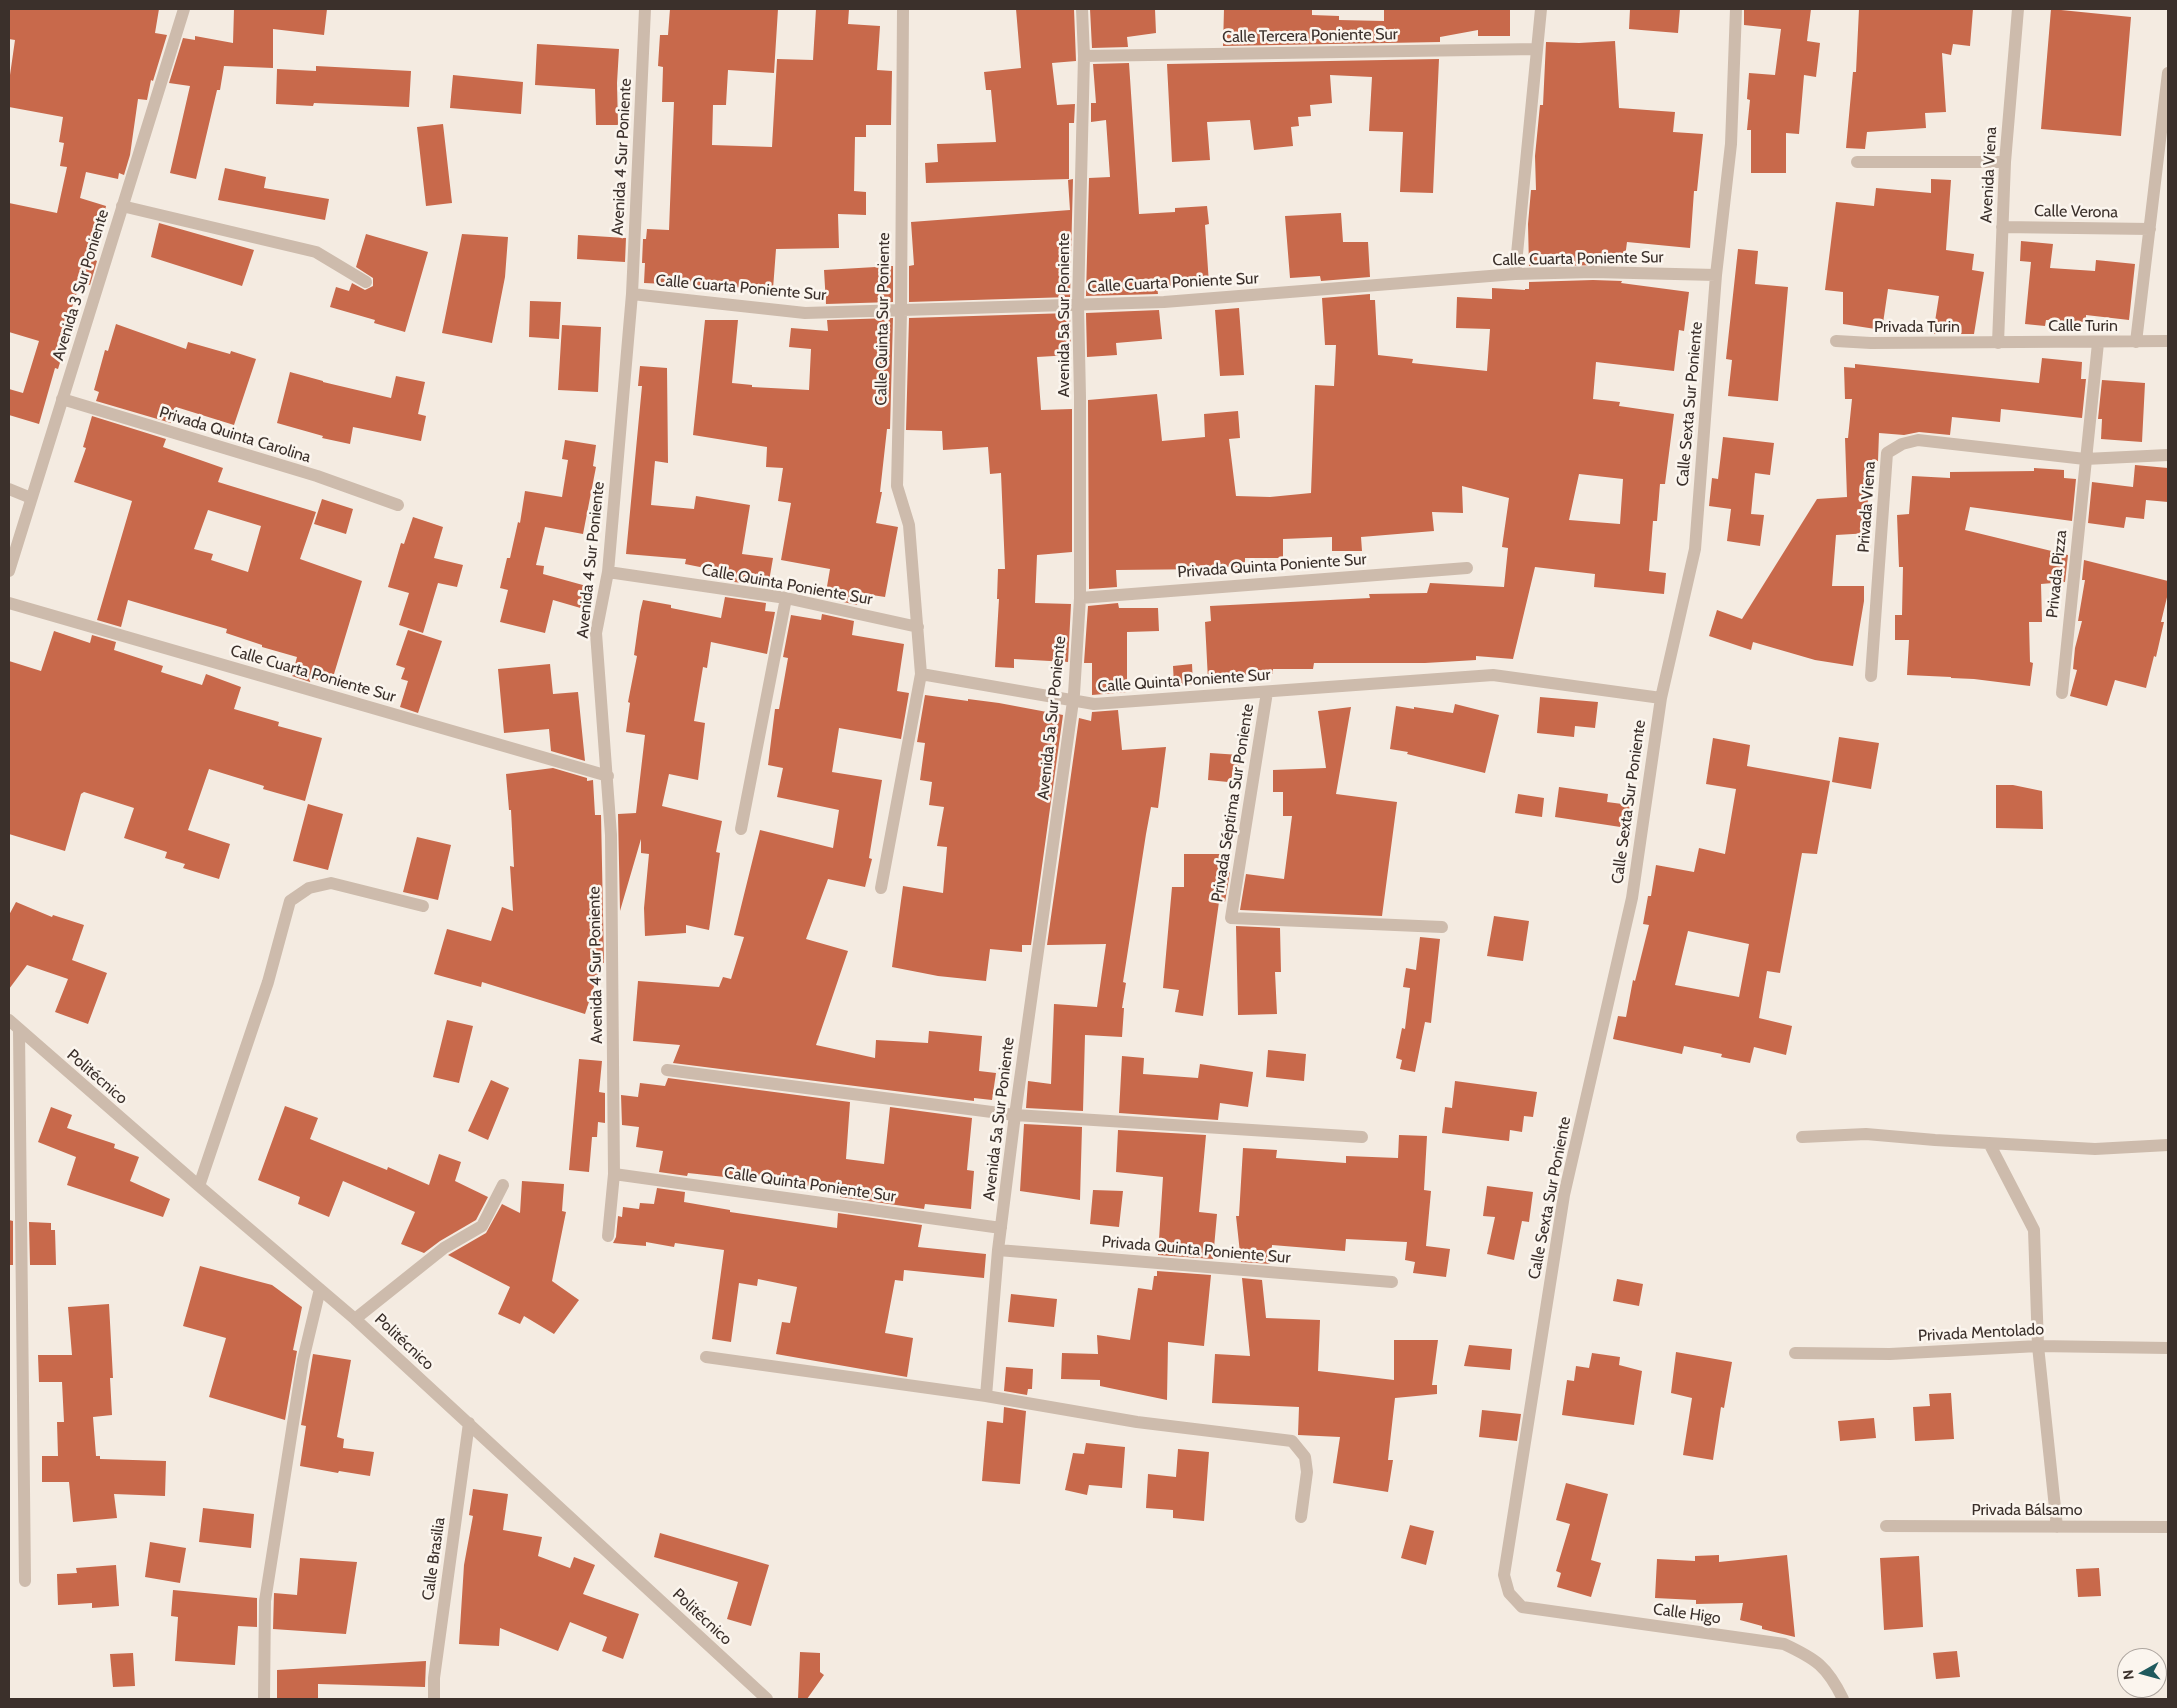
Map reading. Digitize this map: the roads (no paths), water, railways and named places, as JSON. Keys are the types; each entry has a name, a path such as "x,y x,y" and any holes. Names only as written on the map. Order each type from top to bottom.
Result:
{"street":[{"name":"Avenida 3 Sur Poniente","path":"9,571 184,9"},
{"name":"Avenida 4 Sur Poniente","path":"608,1236 614,1174 611,835 596,633 608,572 632,294 645,9"},
{"name":"Calle Quinta Sur Poniente","path":"903,9 896,486 909,525 918,627"},
{"name":"Avenida 5a Sur Poniente","path":"986,1396 998,1250 1015,1115 1074,700 1080,598 1078,304 1084,56 1082,9"},
{"path":"1515,274 1541,9"},
{"name":"Calle Sexta Sur Poniente","path":"1509,1593 1504,1575 1564,1195 1632,898 1661,698 1695,549 1716,275 1732,144 1736,9"},
{"name":"Avenida Viena","path":"1998,343 2005,162 2018,9"},
{"name":"Calle Tercera Poniente Sur","path":"1084,56 1537,49"},
{"path":"2136,342 2150,229 2163,159 2168,73"},
{"path":"1857,162 2005,162"},
{"path":"122,206 316,252 366,282"},
{"name":"Calle Verona","path":"2002,227 2150,229"},
{"name":"Calle Cuarta Poniente Sur","path":"632,294 805,313 900,312 1164,302 1515,274 1593,272 1716,275"},
{"name":"Privada Turin","path":"1836,341 1871,343 1998,343"},
{"name":"Calle Turin","path":"1998,343 2168,341"},
{"name":"Privada Pizza","path":"2062,693 2098,343"},
{"name":"Privada Quinta Carolina","path":"62,399 317,476 398,504"},
{"name":"Privada Viena","path":"1871,676 1887,453 1902,444 1918,440 2085,458"},
{"path":"2085,458 2168,455"},
{"path":"9,489 31,498"},
{"name":"Privada Quinta Poniente Sur","path":"1080,598 1467,568"},
{"name":"Calle Quinta Poniente Sur","path":"608,572 786,598 918,627"},
{"path":"741,828 786,598"},
{"name":"Calle Cuarta Poniente Sur","path":"9,603 608,776"},
{"path":"880,888 921,674 918,627"},
{"name":"Calle Quinta Poniente Sur","path":"921,674 1094,704 1493,675 1661,698"},
{"name":"Privada Séptima Sur Poniente","path":"1267,692 1230,918 1442,927"},
{"path":"199,1186 268,982 290,901 309,888 331,883 423,906"},
{"name":"Politécnico","path":"9,1020 355,1319 767,1699"},
{"path":"20,1031 25,1581"},
{"path":"667,1070 1015,1115 1362,1137"},
{"path":"1802,1137 1866,1134 2095,1150 2168,1144"},
{"path":"1989,1143 2034,1230 2038,1346 2056,1527"},
{"name":"Calle Quinta Poniente Sur","path":"614,1174 1002,1228"},
{"path":"355,1319 444,1248 482,1226 503,1185"},
{"name":"Privada Quinta Poniente Sur","path":"998,1250 1392,1282"},
{"path":"264,1699 266,1601 303,1360 320,1289"},
{"name":"Privada Mentolado","path":"1795,1353 1890,1354 2038,1346 2168,1348"},
{"path":"706,1357 986,1396 1137,1422 1292,1441 1305,1457 1307,1472 1301,1517"},
{"name":"Calle Brasilia","path":"434,1699 434,1678 469,1423"},
{"name":"Privada Bálsamo","path":"1886,1526 2168,1527"},
{"name":"Calle Higo","path":"1509,1593 1522,1607 1784,1644 1814,1658 1834,1681 1843,1699"}]}
